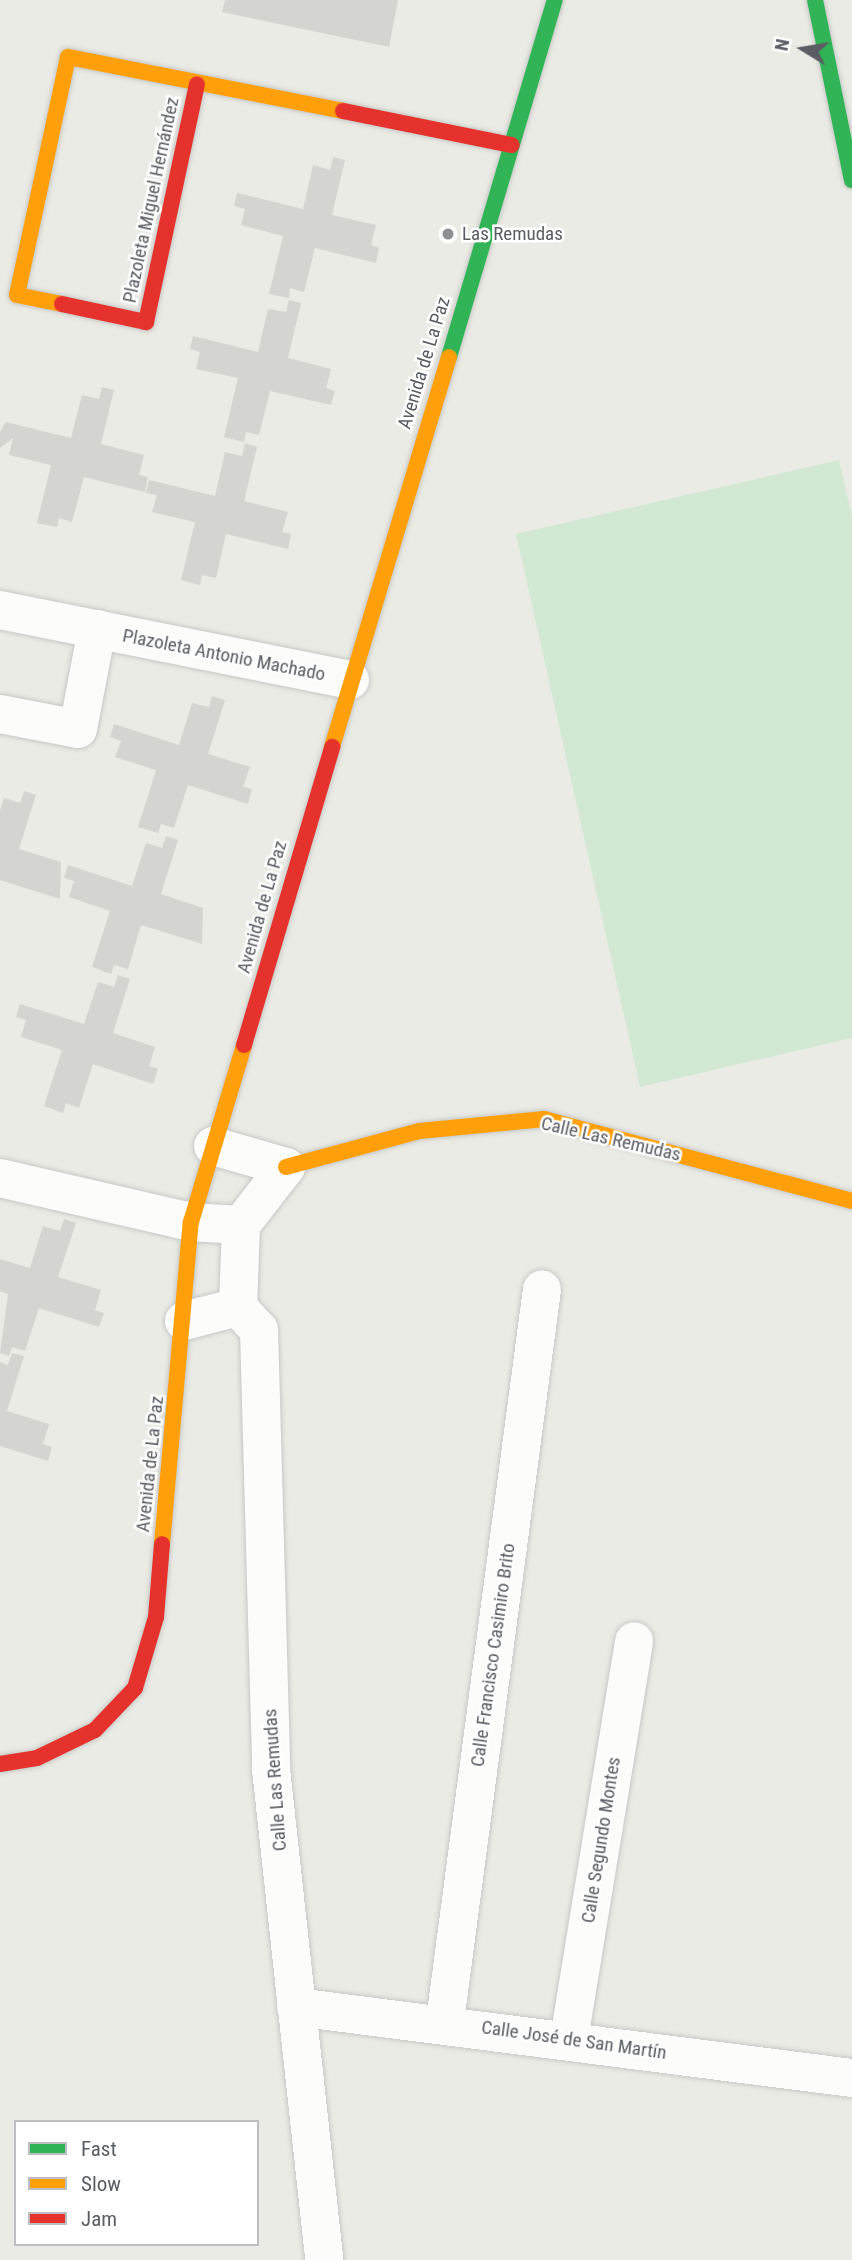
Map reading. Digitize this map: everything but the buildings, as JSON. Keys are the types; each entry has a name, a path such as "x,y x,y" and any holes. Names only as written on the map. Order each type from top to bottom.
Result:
{"street":[{"name":"Avenida de La Paz","path":"0,1764 37,1758 95,1730 135,1688 156,1617 191,1222 350,680 555,0"},
{"path":"815,0 852,180"},
{"name":"Plazoleta Miguel Hernández","path":"197,84 146,322 18,295 68,57 512,145"},
{"name":"Plazoleta Antonio Machado","path":"0,610 350,680"},
{"name":"Plazoleta Antonio Machado","path":"0,714 78,729 97,629"},
{"name":"Calle Las Remudas","path":"286,1167 419,1131 544,1119 852,1201"},
{"path":"184,1321 238,1307 241,1225 286,1167 213,1146"},
{"path":"0,1178 191,1222 241,1225"},
{"name":"Calle Francisco Casimiro Brito","path":"445,2021 542,1289"},
{"name":"Calle Las Remudas","path":"238,1307 259,1330 271,1769 324,2260"},
{"name":"Calle Segundo Montes","path":"569,2039 634,1641"},
{"name":"Calle José de San Martín","path":"296,2007 445,2021 852,2078"}],"green space":[{"path":"839,460 852,517 852,1038 640,1087 516,534"}],"traffic: fast":[{"path":"449,357 555,0"},
{"path":"815,0 852,180"}],"traffic: slow":[{"path":"62,304 17,295 68,57 343,111"},
{"path":"332,747 449,357"},
{"path":"162,1544 191,1222 244,1045"},
{"path":"286,1167 419,1131 544,1119 852,1201"}],"traffic: jam":[{"path":"62,304 146,322 197,84"},
{"path":"343,111 512,145"},
{"path":"244,1045 332,747"},
{"path":"0,1764 37,1758 95,1730 135,1688 156,1617 162,1544"}],"place":[{"name":"Las Remudas","path":"448,234"}]}
